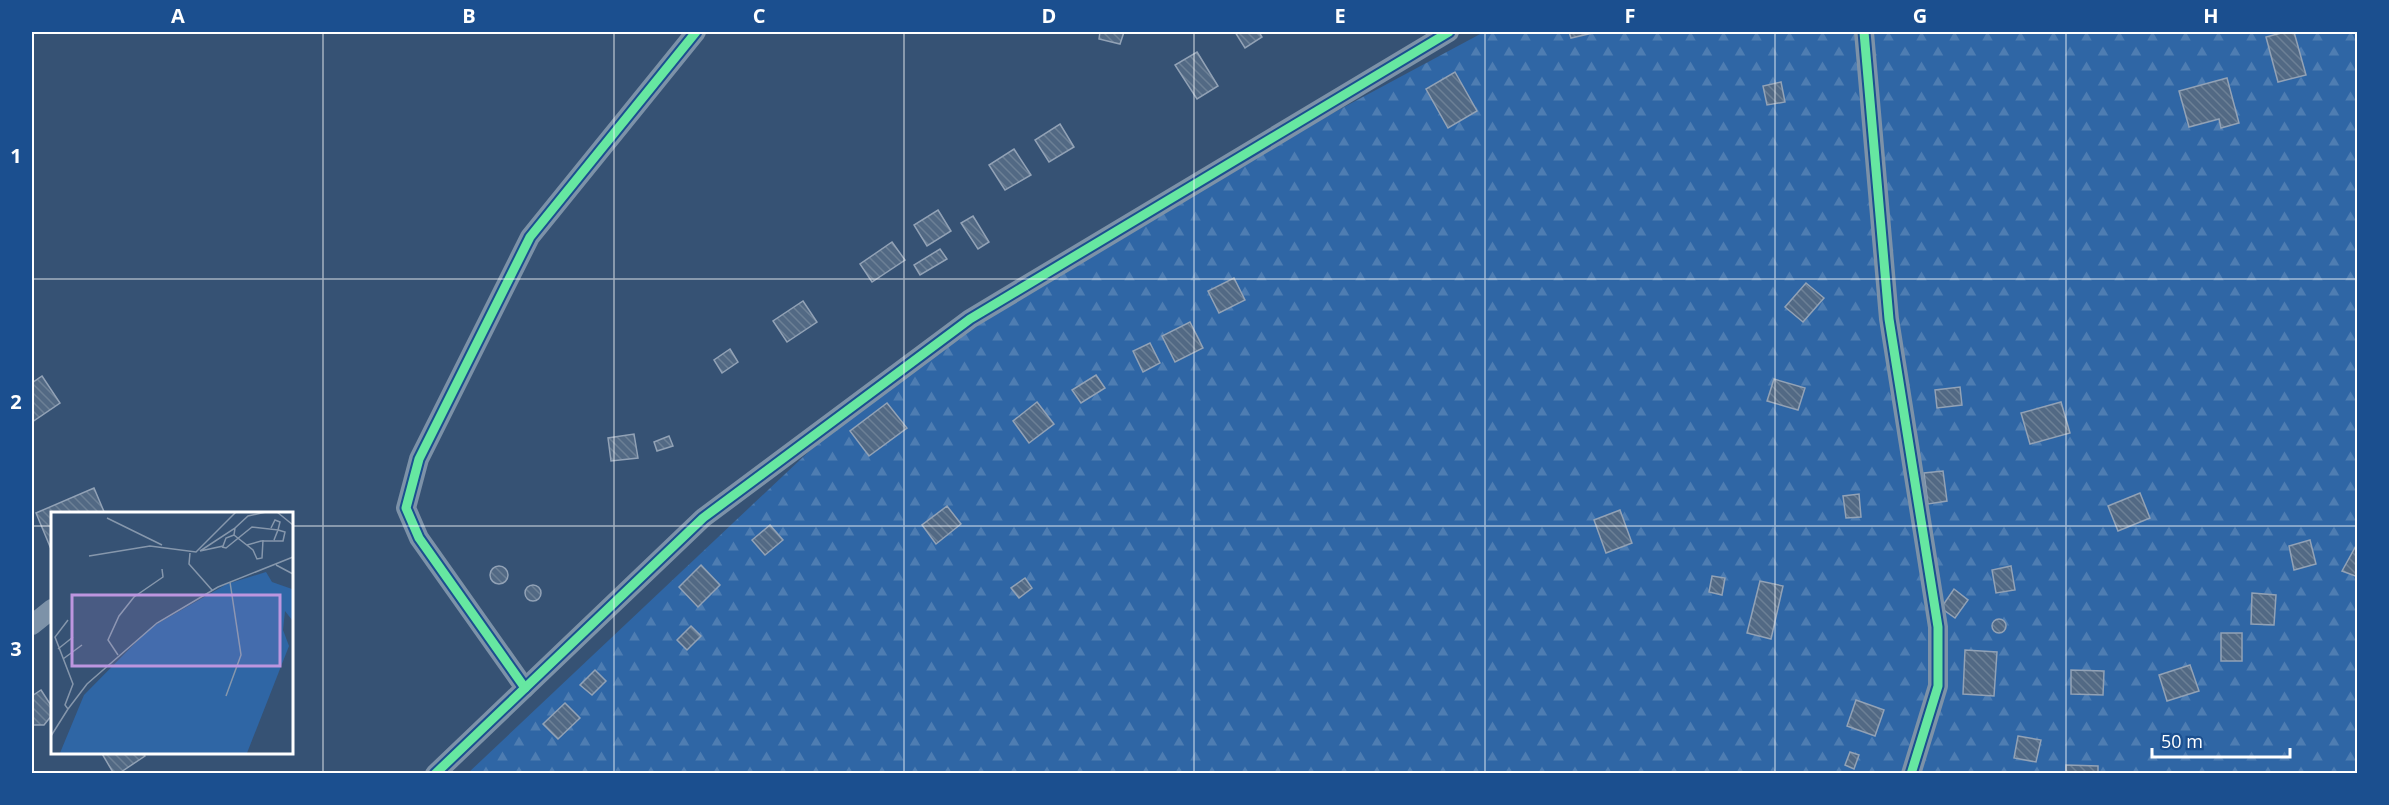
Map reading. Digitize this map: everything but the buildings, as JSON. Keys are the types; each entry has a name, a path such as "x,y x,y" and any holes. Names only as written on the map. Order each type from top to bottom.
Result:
{"street":[{"path":"525,688 419,538 406,508 419,459 530,237 696,32"},
{"path":"435,774 704,518 969,319 1449,32"},
{"path":"1864,32 1889,319 1938,627 1938,686 1911,774"},
{"path":"32,625 51,610"}],"green space":[{"path":"1484,32 2357,32 2357,773 467,774 892,373 1253,156"}],"cycle path":[{"path":"525,688 419,538 406,508 419,459 530,237 696,32"},
{"path":"435,774 703,518 970,319 1449,32"},
{"path":"1864,32 1889,319 1938,627 1938,686 1911,774"}]}
